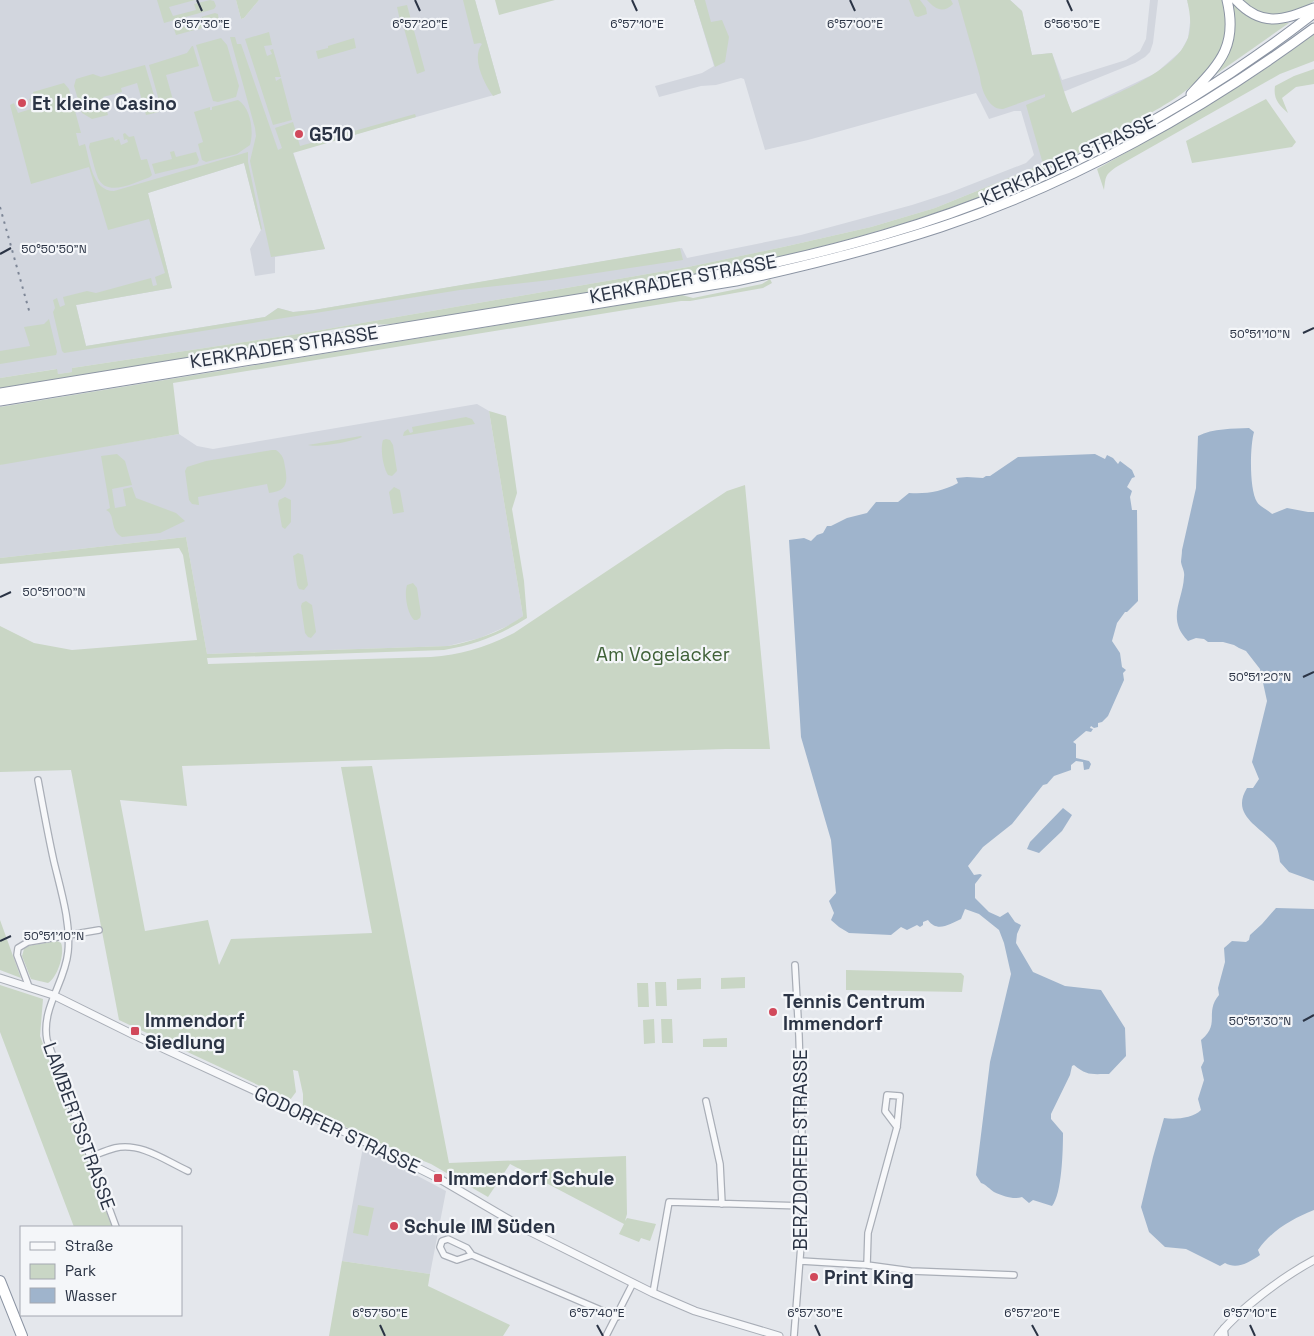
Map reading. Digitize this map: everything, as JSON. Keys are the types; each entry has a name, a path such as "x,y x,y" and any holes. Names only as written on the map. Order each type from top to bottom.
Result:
{"highway":[{"path":"1182,104 1213,71 1224,52 1230,28 1227,0"},
{"path":"1236,0 1250,12 1260,17 1271,19 1291,18 1314,8"},
{"name":"KERKRADER STRASSE","path":"0,393 646,288 734,272 883,235 987,200 1080,159 1182,104 1243,64 1314,13"},
{"name":"KERKRADER STRASSE","path":"0,401 727,283 830,260 880,246 991,208 1080,169 1220,92 1314,28"},
{"path":"0,1281 22,1336"}],"street":[{"name":"LAMBERTSSTRASSE","path":"38,780 61,891 68,936 68,953 48,1012 47,1040 116,1226"},
{"path":"29,987 17,955 18,948 28,942 99,930"},
{"name":"BERZDORFER STRASSE","path":"794,1336 804,1206 795,965"},
{"name":"GODORFER STRASSE","path":"0,978 54,995 134,1035 349,1134 438,1178 525,1229 653,1293 695,1311 779,1336"},
{"path":"867,1265 868,1233 897,1127 900,1096 887,1095 886,1111 897,1127"},
{"path":"706,1101 721,1170 722,1204"},
{"path":"90,1157 115,1148 133,1147 188,1171"},
{"path":"653,1293 669,1202 804,1206"},
{"path":"472,1255 457,1260 444,1255 440,1247 442,1241 448,1239 467,1248 472,1255 617,1317"},
{"path":"1218,1336 1225,1332 1240,1313 1283,1279 1314,1260"},
{"path":"801,1261 867,1265 911,1271 1014,1275"},
{"path":"606,1336 633,1283"}],"shaded area":[{"path":"0,0 236,0 241,19 259,0 475,0 501,93 293,152 325,249 275,257 275,273 255,276 250,249 261,230 244,163 148,193 172,288 76,305 86,346 265,317 278,308 293,312 314,310 682,248 687,258 801,235 912,205 949,193 1026,163 1034,155 1021,111 1014,111 989,119 976,93 808,140 765,150 744,79 701,86 659,97 655,86 702,73 714,66 694,0 1010,0 1022,11 1032,55 1052,53 1062,80 1126,60 1140,51 1146,39 1150,0 1158,0 1153,43 1150,52 1135,63 1063,92 1072,113 1156,73 1181,51 1188,38 1191,15 1187,0 1194,16 1188,53 1042,160 1043,164 935,208 871,227 688,267 298,334 72,368 72,372 58,374 56,369 0,378"},
{"path":"477,404 489,411 523,616 512,624 480,638 448,646 207,654 186,537 0,558 0,465 4,463 179,434 197,446 213,449"},
{"name":"Schule IM Süden","path":"363,1147 446,1191 430,1274 342,1261"}],"green space":[{"path":"157,0 195,0 169,7 173,16 196,10 194,4 210,0 214,1 216,6 214,9 164,23"},
{"path":"236,0 259,0 241,19"},
{"path":"463,0 475,0 501,93 493,96 483,78 478,63 479,50 482,44 474,44"},
{"path":"495,0 555,0 499,15"},
{"path":"694,0 705,0 711,22 722,20 729,37 725,62 715,67"},
{"path":"909,0 920,0 926,8 927,14 915,16"},
{"path":"927,0 951,0 953,4 942,10 933,6"},
{"path":"958,0 1010,0 1022,11 1032,55 1052,53 1072,113 1138,83 1169,63 1181,51 1188,38 1190,19 1187,0 1222,0 1226,32 1219,54 1196,83 1147,115 1070,158 1036,174 956,206 878,231 743,265 674,278 399,323 340,328 312,334 296,340 0,388 0,378 57,369 58,374 72,372 72,368 298,334 688,267 783,247 871,227 935,208 1043,164 1026,105 1045,97 1045,94 1003,109 990,103 982,88"},
{"path":"1230,0 1277,23 1289,23 1212,77 1225,59"},
{"path":"1241,0 1314,1 1295,12 1277,15 1259,11"},
{"path":"407,5 425,71 417,74 397,7"},
{"path":"215,13 218,14 219,22 217,24 176,35 174,29 203,22 201,17"},
{"path":"269,32 272,45 264,46 267,56 272,54 270,50 273,49 281,77 275,77 276,81 281,78 292,120 273,125 245,39"},
{"path":"1314,34 1314,61 1280,74 1118,166 1106,176 1104,190 1097,169 1235,88"},
{"path":"230,37 235,37 237,44 241,44 278,150 282,148 275,128 293,122 300,146 415,114 416,117 293,153 325,249 271,257 250,161 256,136 255,128"},
{"path":"221,38 227,45 239,86 236,97 218,102 213,101 196,45"},
{"path":"354,38 356,48 318,59 316,51"},
{"path":"192,46 199,66 166,75 175,107 162,111 149,65 187,53"},
{"path":"145,65 159,112 146,115 137,83 121,88 122,92 103,97 108,115 92,119 82,113 74,86 76,79 93,74 101,77"},
{"path":"1314,69 1314,84 1296,87 1282,98 1288,113 1277,101 1275,86 1294,76"},
{"path":"64,83 69,89 81,133 76,133 79,146 85,144 93,174 101,186 107,190 114,191 248,152 248,162 262,229 244,163 148,193 172,288 76,305 86,346 265,317 278,308 293,312 314,310 680,248 683,260 550,280 460,290 64,353 53,312 55,308 53,300 57,298 60,307 65,305 63,297 87,291 96,293 151,278 153,286 157,285 155,277 165,273 149,219 108,230 89,167 31,184 10,105 14,103 18,113 34,108 29,99 34,97 33,92"},
{"path":"1266,99 1296,142 1292,147 1192,163 1186,141"},
{"path":"238,100 249,114 252,134 250,145 237,154 206,162 202,160 198,144 203,142 194,112 210,107 210,110 212,110 212,107"},
{"path":"125,133 129,137 134,136 141,160 147,159 152,175 122,187 108,187 102,184 98,178 89,147 90,143 113,137 115,141 119,139 121,145 128,142 127,139 124,140 123,134"},
{"path":"174,151 176,157 196,152 199,160 197,164 155,174 152,164 172,159 170,152"},
{"path":"770,279 772,283 763,288 690,301 173,383 179,434 0,465 0,407 682,295 693,298 762,284"},
{"path":"49,319 57,352 56,355 0,364 0,351 30,346 24,327 44,324"},
{"name":"Am Vogelacker","path":"489,411 506,416 517,493 512,509 524,581 527,618 487,638 444,650 207,658 208,664 431,657 463,652 484,646 514,633 727,491 745,485 770,749 182,766 187,806 120,800 145,931 208,920 219,965 231,939 372,933 341,767 372,766 449,1163 626,1156 627,1214 625,1221 627,1218 656,1224 650,1241 641,1238 639,1242 619,1234 624,1224 510,1164 488,1197 431,1164 370,1139 303,1106 303,1094 298,1071 293,1070 296,1092 290,1100 119,1020 71,770 0,772 0,626 34,643 72,650 197,640 183,555 179,548 0,564 0,558 186,537 207,654 448,646 487,635 506,627 523,616"},
{"path":"466,417 472,419 475,424 403,436 404,432 408,429 410,433 413,432 412,427"},
{"path":"361,436 357,439 334,444 308,445"},
{"path":"383,440 390,440 393,445 397,471 392,476 388,475 382,458 382,444"},
{"path":"276,450 282,455 284,462 286,482 280,490 269,493 267,484 198,497 199,505 192,504 189,500 185,471 187,467 206,461"},
{"path":"117,454 125,461 132,485 112,489 115,508 126,506 123,489 132,487 136,498 176,513 185,521 160,533 122,537 118,534 111,515 106,510 110,508 101,456"},
{"path":"394,487 400,490 404,512 393,514 389,492"},
{"path":"285,497 291,500 291,522 285,529 282,527 278,504 279,500"},
{"path":"298,553 303,555 308,585 304,590 299,589 297,585 293,556"},
{"path":"413,583 417,588 421,614 417,620 414,620 410,613 406,598 407,585"},
{"path":"306,601 312,605 316,632 311,638 305,633 301,606"},
{"path":"0,920 21,978 0,970"},
{"path":"57,941 61,943 62,953 55,976 48,983 31,979 22,956 24,949 28,946"},
{"path":"846,970 961,973 964,976 962,992 846,990"},
{"path":"745,977 745,988 721,989 721,978"},
{"path":"701,978 701,989 677,990 677,979"},
{"path":"655,982 666,982 667,1006 656,1006"},
{"path":"637,983 648,983 649,1007 638,1007"},
{"path":"0,985 43,999 40,1036 112,1226 74,1226 0,1032"},
{"path":"654,1019 655,1043 644,1044 643,1020"},
{"path":"661,1019 672,1019 673,1043 662,1043"},
{"path":"727,1038 727,1047 703,1047 703,1039"},
{"path":"358,1205 374,1208 368,1236 353,1233"},
{"path":"342,1261 430,1274 428,1286 510,1325 503,1336 329,1336"}],"water":[{"path":"1249,428 1254,432 1251,478 1254,496 1258,504 1272,514 1287,508 1314,512 1314,881 1289,872 1280,862 1276,845 1253,824 1244,812 1242,805 1247,788 1253,788 1259,779 1252,762 1267,701 1260,669 1246,651 1234,645 1223,642 1208,642 1204,639 1196,638 1188,641 1181,633 1178,625 1177,609 1184,575 1181,562 1182,550 1196,488 1198,436 1217,430"},
{"path":"1095,454 1105,459 1107,455 1118,464 1120,461 1132,470 1135,477 1132,478 1127,487 1132,491 1130,497 1132,510 1137,510 1138,601 1125,612 1117,623 1112,641 1120,653 1122,667 1126,670 1123,673 1124,680 1108,716 1098,723 1098,727 1094,728 1091,726 1090,728 1093,729 1091,732 1086,731 1073,742 1076,744 1076,758 1089,761 1091,764 1089,769 1084,770 1083,762 1076,761 1071,765 1071,770 1054,776 1047,784 1043,785 1012,824 983,847 968,866 974,875 982,875 975,884 975,898 989,912 1000,917 1008,912 1015,922 1021,925 1016,943 1033,972 1065,986 1101,990 1125,1028 1126,1056 1109,1074 1090,1074 1074,1065 1072,1066 1070,1075 1051,1114 1051,1119 1063,1133 1060,1182 1052,1206 1033,1200 1029,1203 1022,1197 1012,1198 994,1192 981,1183 976,1175 990,1062 1011,974 999,930 979,914 965,909 961,919 948,925 935,926 928,920 923,922 923,925 920,927 917,925 907,930 901,927 891,935 849,933 831,920 834,913 829,901 836,893 831,840 801,737 789,540 804,538 811,541 817,535 823,533 827,526 867,513 876,502 898,502 909,493 928,493 940,490 958,483 956,478 983,478 990,476 1018,457"},
{"path":"1063,808 1072,815 1062,831 1039,853 1027,849 1030,842"},
{"path":"1276,908 1314,909 1314,1210 1290,1221 1276,1231 1258,1250 1260,1255 1252,1260 1234,1266 1225,1263 1220,1266 1186,1249 1165,1247 1149,1232 1141,1207 1164,1118 1184,1118 1201,1110 1198,1099 1204,1080 1201,1067 1204,1061 1201,1040 1210,1029 1213,1007 1219,995 1218,988 1225,962 1224,948 1232,941 1246,942 1249,940 1250,935"}],"railway":[{"path":"0,207 30,314"}],"place":[{"name":"Et kleine Casino","path":"22,103"},
{"name":"G510","path":"299,134"},
{"name":"Tennis Centrum Immendorf","path":"773,1012"},
{"name":"Immendorf Siedlung","path":"135,1031"},
{"name":"Immendorf Schule","path":"438,1178"},
{"name":"Schule IM Süden","path":"394,1226"},
{"name":"Print King","path":"814,1277"}]}
